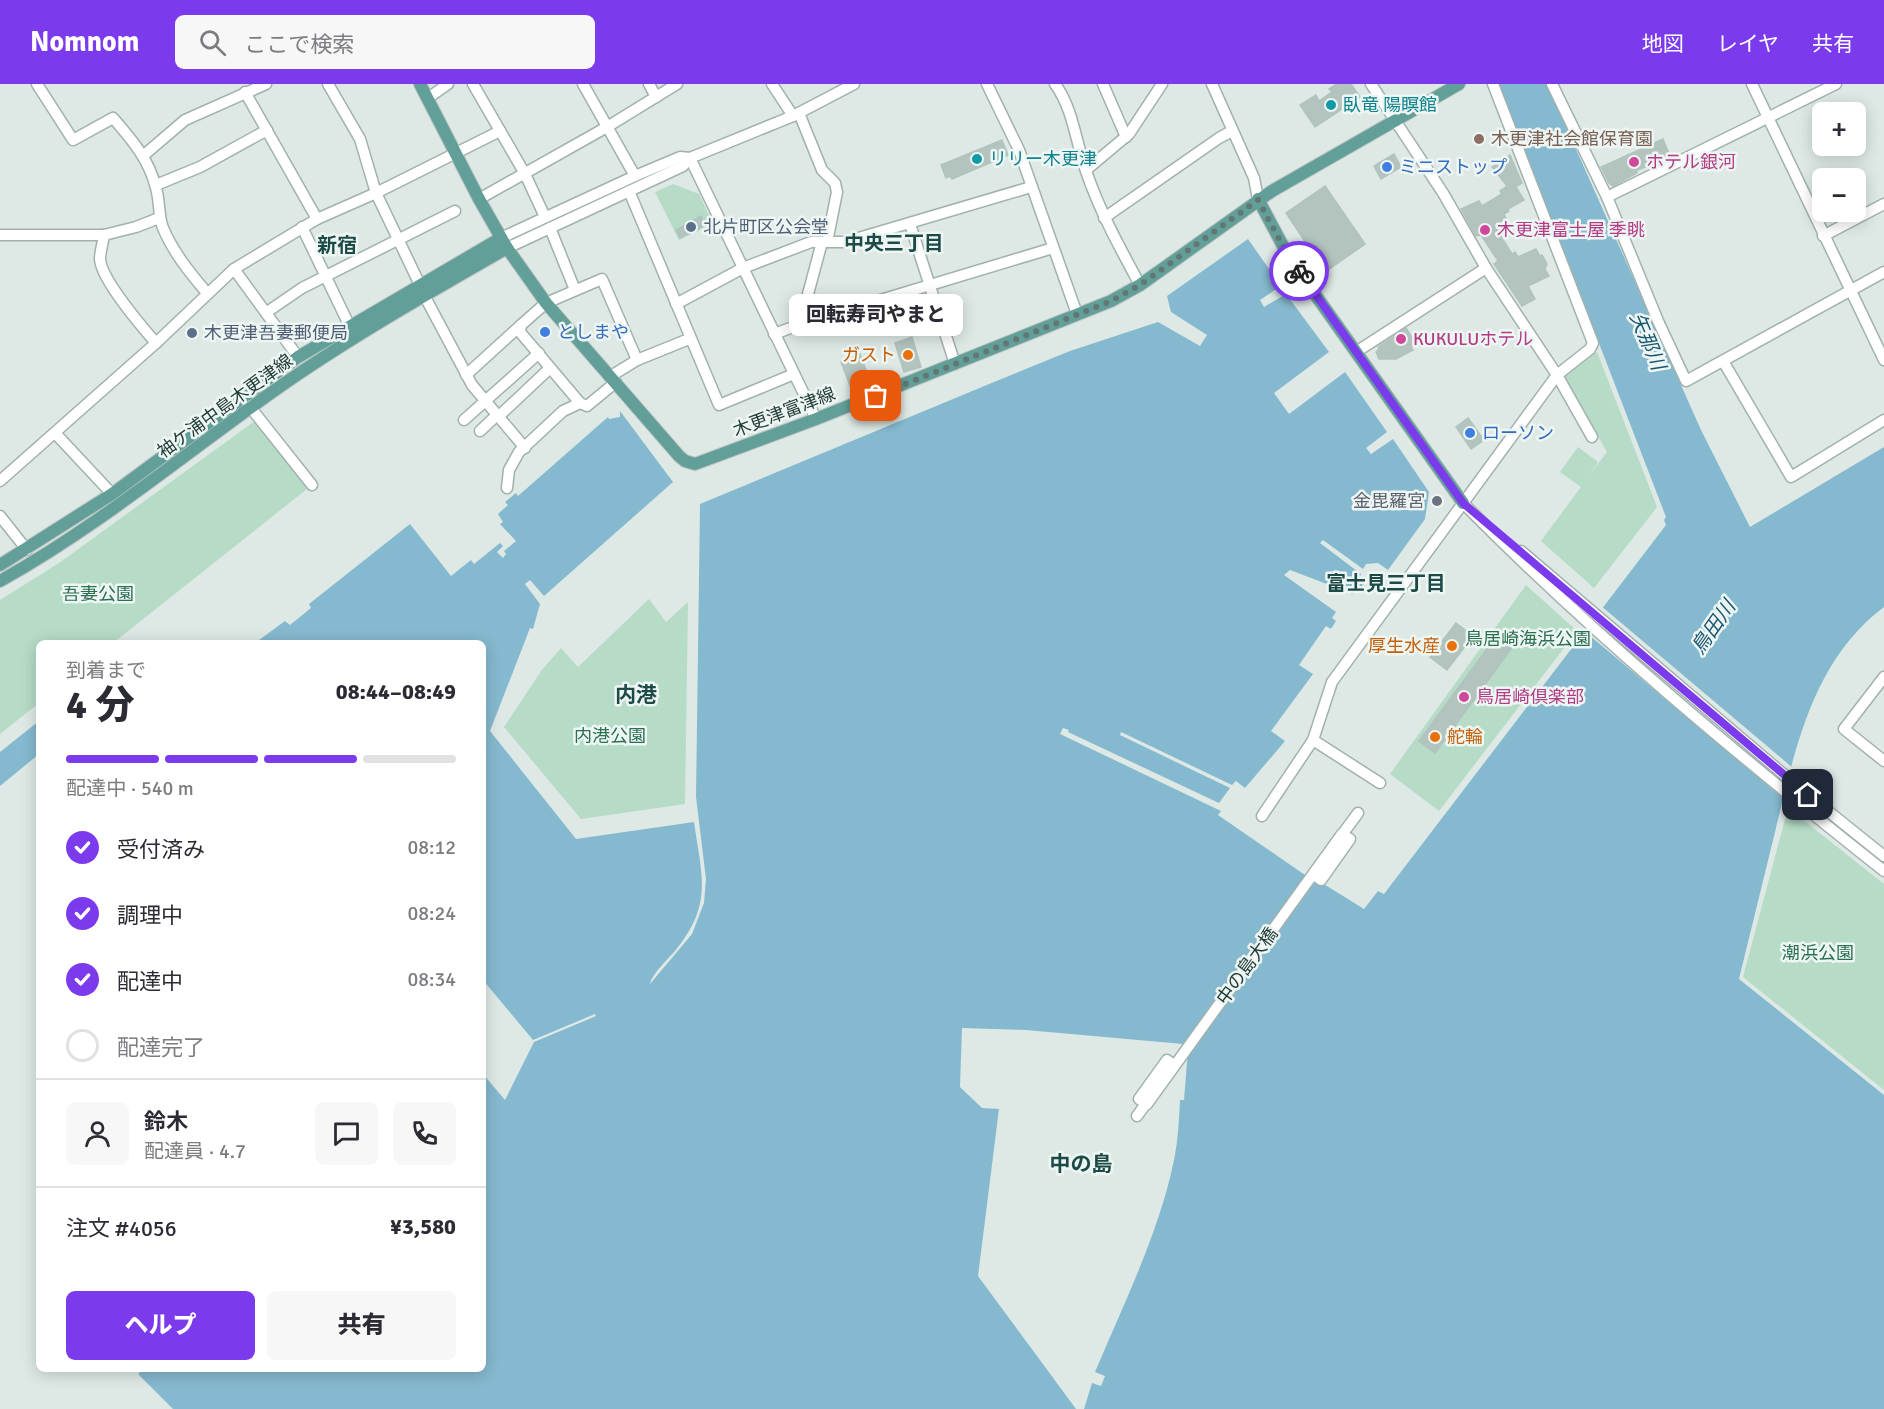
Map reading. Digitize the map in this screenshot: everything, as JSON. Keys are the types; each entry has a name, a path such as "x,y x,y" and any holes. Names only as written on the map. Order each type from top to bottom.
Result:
{"main road":[{"name":"木更津富津線","path":"420,84 504,243 546,303 679,456 691,464 700,464 816,419 1111,301 1140,285 1258,200 1394,119 1459,84"},
{"path":"1258,200 1283,246 1463,503"},
{"name":"袖ケ浦中島木更津線","path":"0,565 112,494 298,357 504,243"},
{"name":"袖ケ浦中島木更津線","path":"0,581 44,557 284,384 422,290"}],"street":[{"path":"37,84 73,140 113,118 144,155 156,185 159,218 170,242 207,293"},
{"path":"144,155 185,120 266,84"},
{"path":"328,84 360,139 376,193 466,375 525,448"},
{"path":"428,98 448,84"},
{"path":"473,84 525,174 545,217"},
{"path":"583,84 634,176"},
{"path":"649,84 656,97"},
{"path":"479,199 607,127 677,84"},
{"path":"772,84 796,115 822,170 836,183 837,192 800,324"},
{"path":"504,243 550,228 682,166 690,158 796,115 854,84"},
{"path":"987,84 1019,150 1030,187 1077,314"},
{"path":"1055,84 1063,95 1086,170 1104,218 1140,285"},
{"path":"1103,84 1125,137"},
{"path":"1086,170 1125,137 1161,84"},
{"path":"1212,84 1254,178 1258,200"},
{"path":"1371,84 1443,193 1486,268 1557,375 1592,437"},
{"path":"1262,816 1313,740 1332,682 1557,375 1590,350 1593,343 1493,84"},
{"path":"1552,84 1607,197 1658,321 1686,381 1884,273"},
{"path":"1752,84 1884,360"},
{"path":"1607,197 1828,86"},
{"path":"245,92 317,219"},
{"path":"156,185 200,166 267,130"},
{"path":"0,481 156,343 234,269 317,219 376,193 500,131"},
{"path":"1104,218 1209,144 1232,131"},
{"path":"504,243 545,217 634,176 680,157 690,158"},
{"path":"690,158 816,419"},
{"path":"676,304 743,268 811,242 845,242 1030,187"},
{"path":"628,191 719,405 794,374"},
{"path":"1823,236 1884,204"},
{"path":"267,312 302,288 455,211"},
{"path":"0,235 104,235 136,227 159,218"},
{"path":"910,224 928,286 955,364"},
{"path":"302,227 350,327"},
{"path":"550,228 575,290"},
{"path":"104,235 100,261 112,286 156,343"},
{"path":"774,334 800,324 1053,248"},
{"path":"1356,352 1486,268"},
{"path":"234,269 298,357"},
{"path":"466,375 546,303 602,279 638,360"},
{"path":"521,325 520,332 580,403 587,406 614,379 638,360 689,339"},
{"path":"464,420 539,353"},
{"path":"1723,361 1791,477 1884,420"},
{"path":"480,430 550,368"},
{"path":"243,398 312,485"},
{"path":"507,488 512,462 563,411 580,403"},
{"path":"55,433 112,494"},
{"path":"1463,503 1798,803 1884,871"},
{"path":"0,516 27,550"},
{"path":"1564,595 1884,856"},
{"path":"1884,677 1844,729 1884,761"},
{"path":"1313,740 1380,783"},
{"name":"中の島大橋","path":"1137,1116 1143,1107 1150,1099 1174,1065 1167,1060 1139,1099 1147,1104 1342,834 1350,839 1321,880 1313,874 1358,813"}],"green space":[{"path":"673,184 699,194 713,224 679,240 655,192"},
{"path":"1597,352 1657,507 1594,588 1541,541 1581,487 1560,472 1578,447 1598,462 1590,474 1607,452 1564,377"},
{"name":"吾妻公園","path":"259,418 312,485 117,640 36,640 36,705 0,734 0,600 59,563"},
{"name":"鳥居崎海浜公園","path":"1526,585 1577,631 1439,811 1390,774"},
{"name":"内港公園","path":"649,599 666,622 688,602 685,804 581,819 504,727 541,671 561,648 578,667"},
{"name":"潮浜公園","path":"1788,808 1884,884 1884,1090 1743,977"}],"water":[{"path":"1499,84 1547,84 1701,430 1750,527 1884,447 1884,607 1859,629 1839,653 1810,709 1790,770 1739,979 1884,1095 1884,1409 1084,1409 1092,1383 1101,1386 1105,1376 1095,1372 1140,1267 1167,1187 1174,1160 1180,1100 1184,1100 1188,1050 1314,878 1364,909 1378,891 1384,894 1666,525 1664,520 1666,517"},
{"path":"1248,239 1281,286 1260,300 1264,307 1286,294 1329,352 1274,393 1289,414 1345,372 1387,432 1366,448 1371,454 1393,439 1429,492 1425,519 1388,570 1378,563 1366,564 1363,569 1323,540 1320,543 1361,574 1358,580 1363,583 1360,593 1354,591 1353,594 1290,570 1284,575 1336,612 1332,618 1336,621 1331,629 1326,626 1299,665 1313,674 1271,731 1285,741 1245,788 1236,781 1232,785 1121,732 1120,735 1230,788 1219,803 1068,732 1069,730 1063,728 1060,734 1221,811 1218,815 1305,875 1183,1044 1026,1030 962,1028 960,1087 982,1108 999,1109 978,1276 1076,1409 173,1409 138,1374 140,1372 486,1372 486,1078 505,1100 534,1042 596,1016 595,1014 533,1040 486,984 486,640 259,640 285,621 290,625 311,608 309,604 410,524 451,576 471,560 474,564 500,543 503,546 497,552 503,558 506,554 504,551 516,541 500,524 503,522 498,514 508,505 505,502 516,493 518,496 608,417 609,419 620,417 620,411 673,482 544,596 530,580 525,584 540,604 533,629 530,628 490,731 576,839 694,822 702,875 700,904 687,934 650,984 692,934 704,903 706,879 696,797 700,504 1070,351 1158,322 1200,346 1207,335 1171,312 1167,296"},
{"path":"36,723 36,756 0,786 0,752"}],"pier":[{"path":"1600,605 1793,768 1785,800 1582,629"}],"building":[{"name":"臥竜 陽瞑館","path":"1337,84 1351,84 1360,97 1315,127 1300,105 1316,95 1319,101 1332,92 1329,89"},
{"name":"ホテル銀河","path":"1663,139 1670,156 1636,171 1637,173 1613,186 1609,183 1601,167"},
{"name":"リリー木更津","path":"1002,140 1008,155 952,179 950,176 946,178 941,165"},
{"name":"ミニストップ","path":"1394,154 1401,167 1381,179 1374,166"},
{"name":"木更津富士屋 季眺","path":"1510,155 1522,183 1516,187 1524,200 1508,209 1509,211 1504,214 1506,219 1494,225 1512,254 1515,252 1518,257 1536,249 1547,264 1545,269 1549,276 1528,286 1535,299 1522,306 1494,264 1498,261 1481,235 1476,236 1461,209 1479,201 1482,206 1502,194 1500,191 1507,186 1492,167"},
{"path":"1325,186 1365,244 1325,272 1286,213"},
{"name":"北片町区公会堂","path":"701,216 705,225 680,238 676,230"},
{"name":"KUKULUホテル","path":"1406,328 1416,344 1411,347 1413,350 1396,359 1379,359 1376,352 1378,347"},
{"name":"ガスト","path":"912,337 921,367 904,372 895,343"},
{"path":"860,354 870,381 851,388 841,362"},
{"name":"ローソン","path":"1468,418 1484,440 1471,449 1456,427"},
{"name":"厚生水産","path":"1456,623 1473,636 1447,670 1430,657"},
{"path":"1495,638 1511,649 1435,753 1419,741"}],"way so far":[{"path":"876,396 1111,301 1140,285 1258,200 1299,271"}],"place":[{"name":"臥竜 陽瞑館","path":"1331,105"},
{"name":"木更津社会館保育園","path":"1479,139"},
{"name":"リリー木更津","path":"977,159"},
{"name":"ホテル銀河","path":"1634,162"},
{"name":"ミニストップ","path":"1387,167"},
{"name":"北片町区公会堂","path":"691,227"},
{"name":"木更津富士屋 季眺","path":"1485,230"},
{"name":"としまや","path":"545,332"},
{"name":"木更津吾妻郵便局","path":"192,333"},
{"name":"KUKULUホテル","path":"1401,339"},
{"name":"ガスト","path":"908,355"},
{"name":"回転寿司やまと","path":"876,396"},
{"name":"ローソン","path":"1470,433"},
{"name":"金毘羅宮","path":"1437,501"},
{"name":"厚生水産","path":"1452,646"},
{"name":"鳥居崎倶楽部","path":"1464,697"},
{"name":"舵輪","path":"1435,737"}],"district":[{"name":"中央三丁目","path":"894,243"},
{"name":"新宿","path":"337,245"},
{"name":"富士見三丁目","path":"1386,583"},
{"name":"内港","path":"636,695"},
{"name":"中の島","path":"1081,1164"}],"route":[{"path":"1299,271 1463,503 1808,795"}],"water label":[{"name":"矢那川","path":"1648,341"},
{"name":"鳥田川","path":"1713,627"}]}
